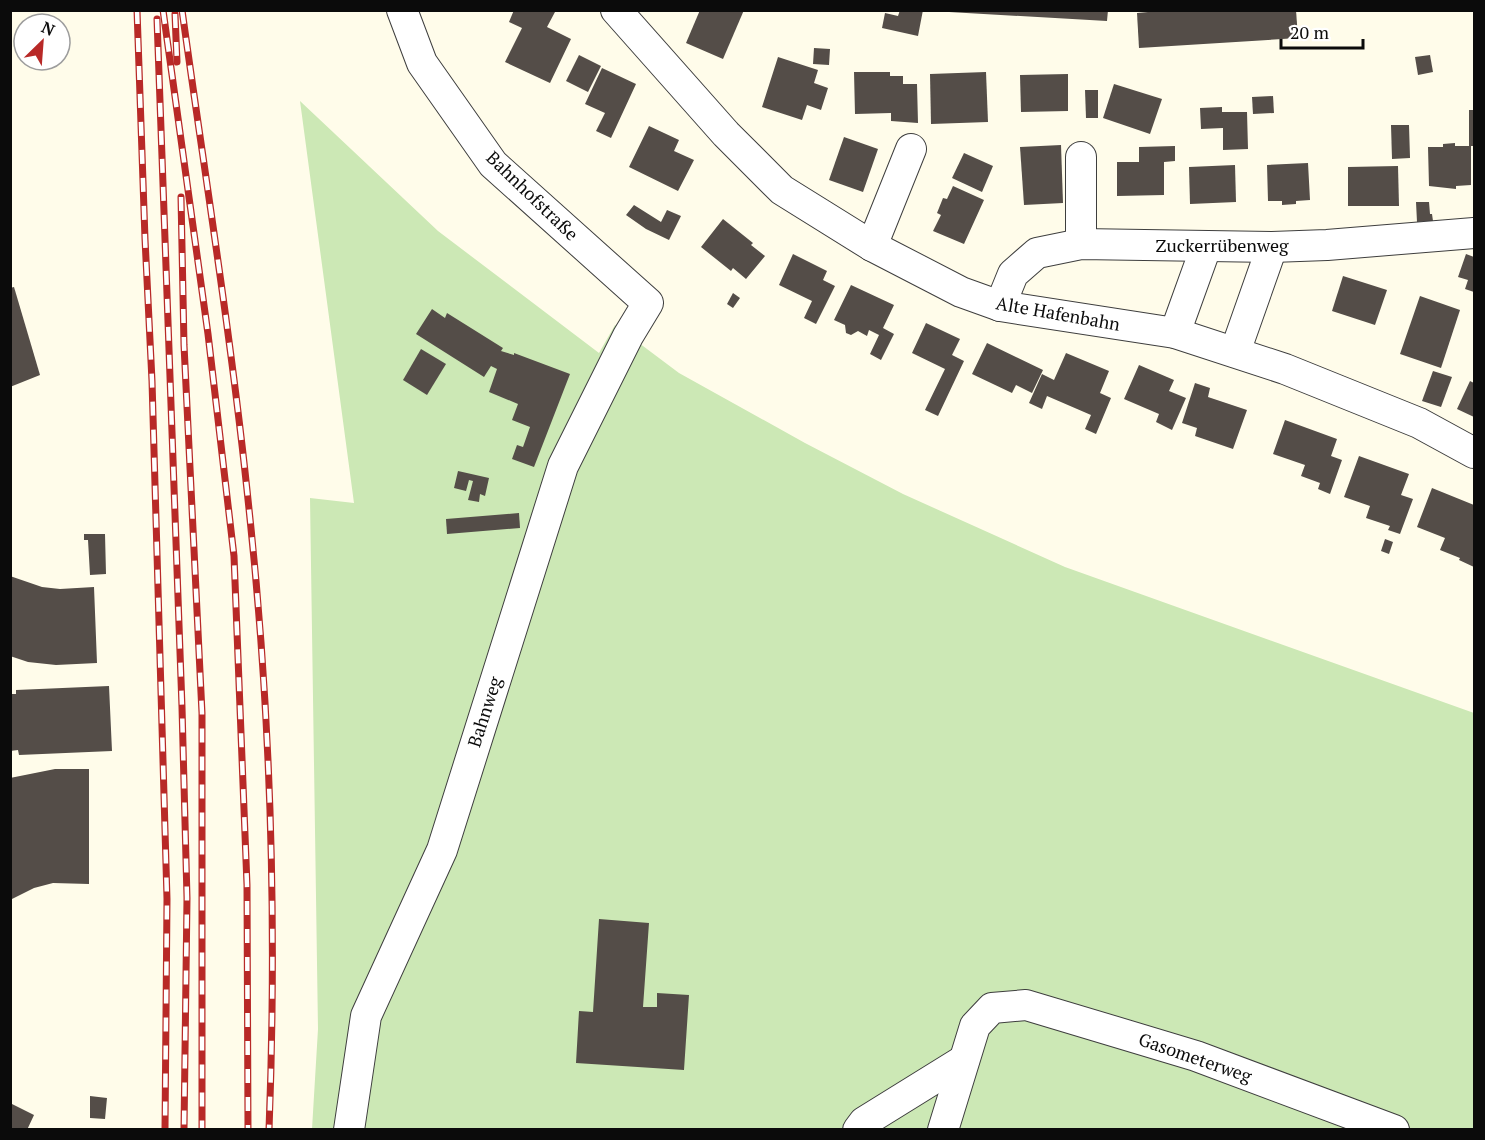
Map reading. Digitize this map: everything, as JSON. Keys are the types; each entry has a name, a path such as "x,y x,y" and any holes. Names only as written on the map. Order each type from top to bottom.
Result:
{"street":[{"name":"Bahnhofstraße","path":"402,10 422,63 493,164 648,303"},
{"name":"Alte Hafenbahn","path":"616,10 726,134 782,190 872,246 961,292 1000,306 1175,333 1285,369 1419,423 1474,453"},
{"path":"872,246 910,149"},
{"path":"1081,157 1081,244"},
{"name":"Zuckerrübenweg","path":"1000,306 1013,274 1037,253 1081,244 1272,247 1327,245 1474,233"},
{"path":"1175,333 1206,246"},
{"path":"1235,352 1272,247"},
{"name":"Bahnweg","path":"349,1130 366,1016 442,850 563,466 628,336 648,303"},
{"name":"Gasometerweg","path":"964,1060 975,1026 992,1008 1026,1005 1196,1056 1394,1130"},
{"path":"858,1130 864,1122 964,1060"},
{"path":"943,1130 964,1060"}],"green space":[{"path":"300,101 438,231 599,353 615,325 679,373 903,494 1065,567 1474,713 1474,1129 312,1129 318,1029 310,498 354,503"}],"building":[{"path":"514,10 555,12 547,27 571,39 550,83 505,62 522,28 509,22"},
{"path":"700,10 744,10 723,59 686,43"},
{"path":"900,10 923,10 918,36 882,28 885,13 898,16"},
{"path":"949,10 1108,10 1107,21 949,12"},
{"path":"1170,10 1296,10 1298,38 1139,48 1137,13"},
{"path":"814,48 830,49 829,65 813,64"},
{"path":"579,55 601,66 588,92 566,81"},
{"path":"1430,55 1433,72 1418,75 1415,57"},
{"path":"778,57 818,70 814,83 828,88 821,110 807,105 802,120 762,107"},
{"path":"602,68 636,84 611,138 596,131 605,113 585,104"},
{"path":"854,72 890,72 890,76 903,76 903,84 917,84 918,123 891,121 891,113 855,114"},
{"path":"986,72 988,122 931,124 930,74"},
{"path":"1068,74 1068,111 1021,112 1020,75"},
{"path":"1114,84 1162,99 1150,134 1103,118"},
{"path":"1085,90 1098,90 1098,118 1086,118"},
{"path":"1273,96 1274,113 1253,114 1252,97"},
{"path":"1222,107 1222,112 1247,112 1248,149 1223,150 1223,128 1201,129 1200,108"},
{"path":"1469,110 1474,110 1474,146 1469,146"},
{"path":"1391,125 1409,125 1410,158 1392,159"},
{"path":"649,126 679,140 674,151 694,160 678,191 629,167"},
{"path":"844,137 878,149 863,192 829,180"},
{"path":"1455,143 1455,146 1471,146 1471,185 1456,186 1456,189 1429,186 1428,147 1443,147 1443,144"},
{"path":"1061,145 1063,203 1024,205 1020,147"},
{"path":"1175,146 1175,161 1164,162 1164,195 1117,196 1117,162 1139,162 1139,147"},
{"path":"964,153 993,166 982,192 952,178"},
{"path":"1308,163 1310,200 1282,205 1282,201 1268,201 1267,165"},
{"path":"1235,165 1236,202 1190,204 1189,167"},
{"path":"1398,166 1399,206 1348,206 1348,167"},
{"path":"953,186 984,200 964,244 933,231 941,215 937,213 943,198 947,199"},
{"path":"1416,202 1429,202 1433,221 1417,222"},
{"path":"634,205 661,222 667,210 681,216 669,240 646,229 626,215"},
{"path":"723,219 753,243 751,245 765,256 746,279 733,268 731,271 701,247"},
{"path":"793,254 827,271 823,280 835,286 816,324 804,318 812,301 779,285"},
{"path":"1466,254 1474,257 1474,292 1465,289 1468,280 1458,277"},
{"path":"1343,276 1387,290 1375,325 1332,311"},
{"path":"851,285 894,305 883,328 894,334 881,360 870,354 879,335 869,330 867,336 858,331 851,335 846,333 845,325 834,320"},
{"path":"14,287 40,375 10,387 10,288"},
{"path":"733,293 740,298 733,308 727,304"},
{"path":"1420,296 1460,310 1441,368 1400,354"},
{"path":"432,309 445,318 447,313 503,348 501,351 514,355 514,353 570,374 534,467 512,459 517,445 523,447 530,427 512,420 518,404 489,392 497,369 491,366 484,377 416,334"},
{"path":"926,323 960,339 952,355 964,361 938,416 925,410 945,369 912,353"},
{"path":"987,343 1043,370 1032,393 1016,385 1012,393 972,374"},
{"path":"421,349 446,364 427,395 403,380"},
{"path":"1066,353 1109,371 1100,393 1111,398 1096,434 1085,429 1091,415 1047,396 1042,409 1029,403 1042,374 1054,380"},
{"path":"1139,365 1174,380 1169,391 1186,398 1172,430 1156,422 1159,414 1124,399"},
{"path":"1433,371 1452,377 1441,407 1422,401"},
{"path":"1470,381 1474,383 1474,417 1457,409"},
{"path":"1195,383 1210,388 1208,397 1247,410 1233,449 1195,436 1197,428 1182,423"},
{"path":"1285,420 1337,439 1331,456 1342,460 1330,494 1318,489 1320,483 1301,476 1305,465 1273,454"},
{"path":"1359,456 1409,474 1401,495 1413,499 1400,534 1388,530 1390,526 1366,518 1370,506 1344,497"},
{"path":"458,471 489,478 485,496 480,494 479,502 468,500 473,481 469,480 466,491 454,488"},
{"path":"1432,488 1474,505 1474,567 1440,550 1445,538 1417,527"},
{"path":"519,513 520,528 447,534 446,519"},
{"path":"84,534 105,534 106,574 90,575 88,540 84,540"},
{"path":"1385,539 1393,542 1389,554 1381,551"},
{"path":"10,576 42,587 60,589 94,587 97,663 56,665 28,662 10,656"},
{"path":"109,686 112,751 19,755 18,750 10,751 10,694 16,694 16,690"},
{"path":"55,769 89,769 89,884 53,883 34,888 10,900 10,778"},
{"path":"599,919 649,923 643,1007 657,1007 657,993 689,995 684,1070 576,1063 579,1011 593,1012"},
{"path":"90,1096 107,1098 105,1119 90,1118"},
{"path":"10,1103 34,1115 27,1130 10,1130"}],"railway":[{"path":"137,10 152,381 167,899 165,1130"},
{"path":"163,10 208,334 234,556 247,885 248,1130"},
{"path":"182,10 235,384 257,586 267,741 272,897 269,1130"},
{"path":"175,14 177,62"},
{"path":"157,19 187,898 184,1130"},
{"path":"181,197 184,345 202,713 202,1130"}]}
